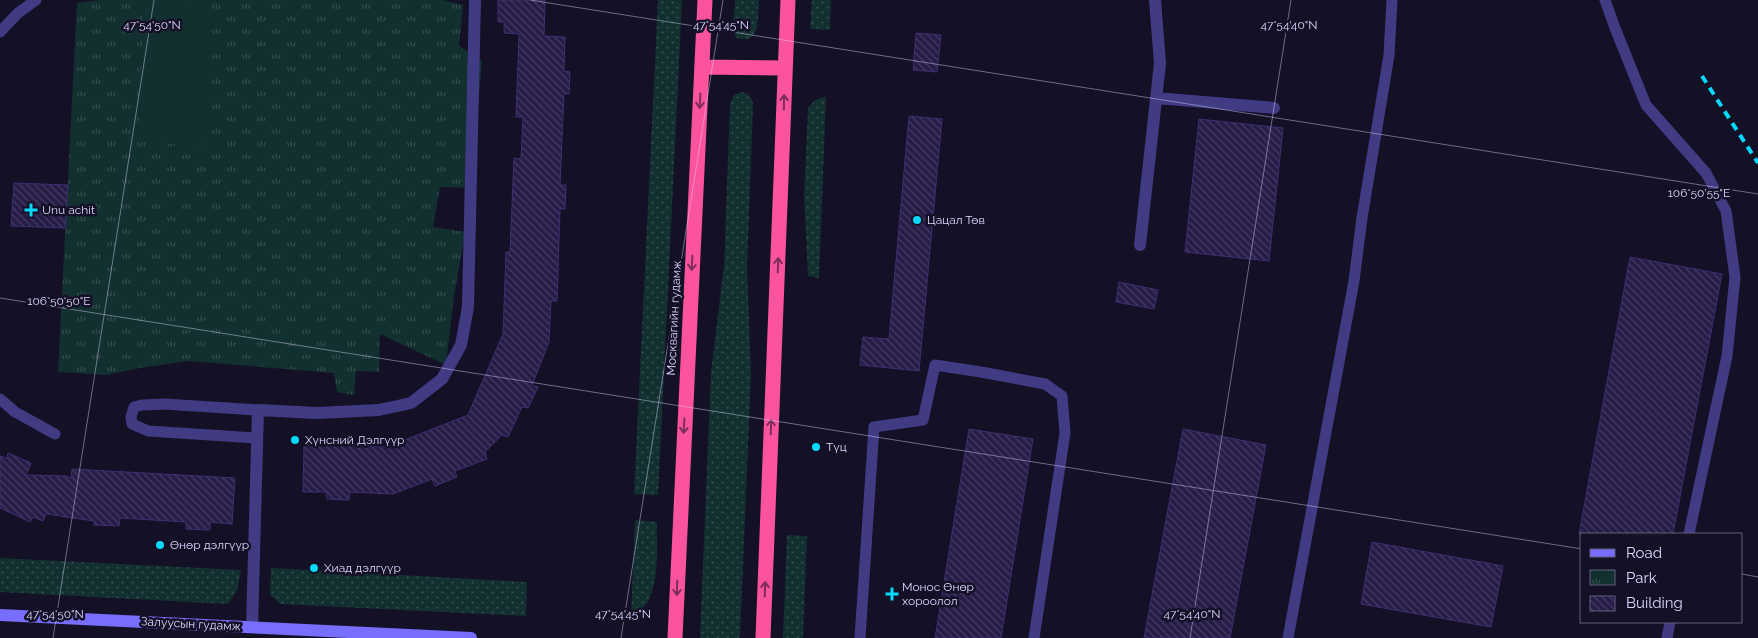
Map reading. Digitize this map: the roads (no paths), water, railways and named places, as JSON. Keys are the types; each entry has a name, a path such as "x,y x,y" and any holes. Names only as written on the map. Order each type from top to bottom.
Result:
{"highway":[{"name":"Москвагийн гудамж","path":"675,638 705,0"},
{"path":"763,638 788,0"},
{"path":"702,67 784,68"}],"street":[{"path":"252,626 258,410 316,413 379,410 411,402 442,379 461,345 468,307 475,0"},
{"path":"1140,245 1160,63 1155,0"},
{"path":"1156,98 1274,108"},
{"name":"Залуусын гудамж","path":"0,615 252,626 288,633 471,638"}],"lane":[{"path":"0,32 18,13 36,0"},
{"path":"1288,638 1354,281 1363,209 1384,94 1389,55 1392,0"},
{"path":"1605,0 1646,104 1706,172 1726,211 1735,277 1726,356 1689,533"},
{"path":"860,638 874,427 923,420 935,365 1045,384 1062,396 1065,433 1034,638"},
{"path":"0,398 15,412 54,434"},
{"path":"257,438 148,431 132,424 131,417 134,407 142,405 164,404 258,410"},
{"path":"1667,638 1670,623"}],"railway":[{"path":"1702,76 1758,163"}],"place":[{"name":"Unu achit","path":"31,210"},
{"name":"Цацал Төв","path":"917,220"},
{"name":"Хүнсний Дэлгүүр","path":"295,440"},
{"name":"Түц","path":"816,447"},
{"name":"Өнөр дэлгүүр","path":"160,545"},
{"name":"Хиад дэлгүүр","path":"314,568"},
{"name":"Монос Өнөр хороолол","path":"892,594"}]}
